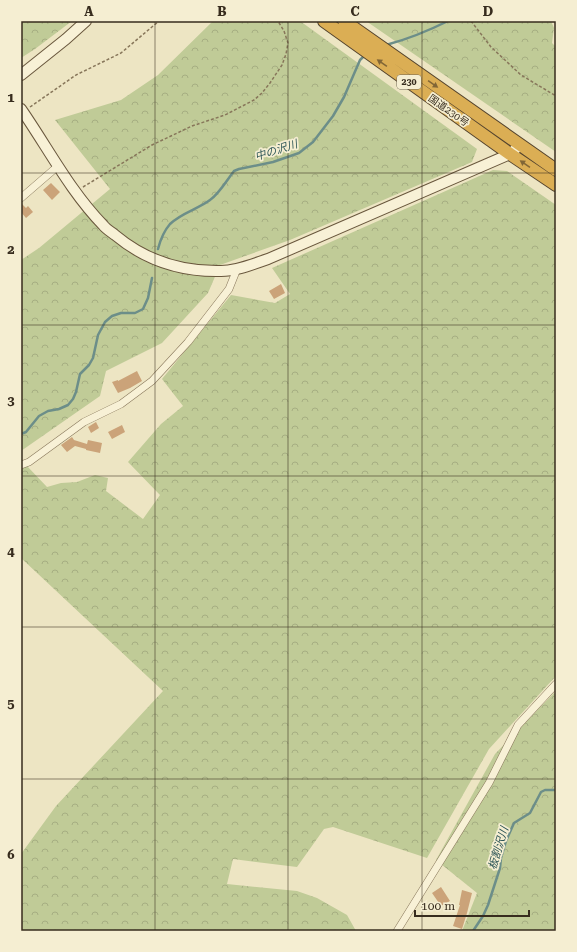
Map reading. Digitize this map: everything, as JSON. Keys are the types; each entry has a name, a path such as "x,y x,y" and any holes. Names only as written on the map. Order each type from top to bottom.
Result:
{"highway":[{"name":"国道230号","path":"324,21 510,154 556,185"},
{"name":"国道230号","path":"344,21 556,170"}],"street":[{"path":"21,75 86,21"},
{"path":"22,111 75,192 104,226 142,254 164,264 187,269 222,271 237,269 268,259 510,154 520,146"},
{"path":"21,198 58,166"},
{"path":"21,465 29,462 84,422 121,404 152,382 188,342 228,289 237,269"},
{"path":"397,931 490,783 518,725 556,684"}],"path":[{"path":"22,111 76,75 121,53 159,21"},
{"path":"75,192 152,145 192,126 225,115 254,100 270,83 282,64 286,54 288,43 284,31 278,21"},
{"path":"471,21 491,47 521,75 556,96"}],"green space":[{"path":"21,21 72,21 21,58"},
{"path":"213,21 300,21 477,149 472,162 290,240 220,265 208,293 162,343 106,371 100,396 21,451 21,260 39,248 110,189 55,120 121,100 158,75"},
{"path":"366,21 551,21 554,28 552,43 556,47 556,152"},
{"path":"493,170 507,171 556,205 556,676 489,749 427,858 333,827 324,829 297,867 233,859 227,884 297,891 317,898 347,915 356,931 21,931 21,854 56,806 163,691 21,558 21,468 27,466 47,487 61,483 77,482 95,475 108,478 106,491 143,519 160,495 128,462 161,424 183,406 162,379 231,295 275,303 290,294 272,268"},
{"path":"554,693 556,695 556,931 462,931 477,893 436,860 495,754"}],"building":[{"path":"51,183 60,192 52,200 43,190"},
{"path":"21,203 26,208 28,206 33,212 26,218 21,212"},
{"path":"281,284 285,293 274,299 269,291"},
{"path":"137,371 142,381 118,393 112,382 118,381"},
{"path":"96,422 99,428 91,433 88,427"},
{"path":"122,425 125,432 112,439 108,432"},
{"path":"72,437 74,440 87,444 88,440 102,443 100,453 75,446 67,452 61,445"},
{"path":"441,887 450,901 441,906 432,893"},
{"path":"462,890 472,893 462,929 453,926 460,905"}],"waterway":[{"name":"中の沢川","path":"386,45 418,34 448,21"},
{"name":"中の沢川","path":"158,249 162,236 170,224 174,220 213,197 220,191 234,171 273,162 299,153 313,142 333,116 344,97 360,60 366,54"},
{"name":"中の沢川","path":"21,434 26,432 39,416 48,411 59,409 68,405 76,392 80,374 89,365 93,358 98,335 105,322 112,316 121,313 135,313 143,309 148,298 152,278"},
{"name":"板割沢川","path":"473,931 488,905 500,868 506,841 514,823 530,813 541,792 545,790 556,790"}]}
